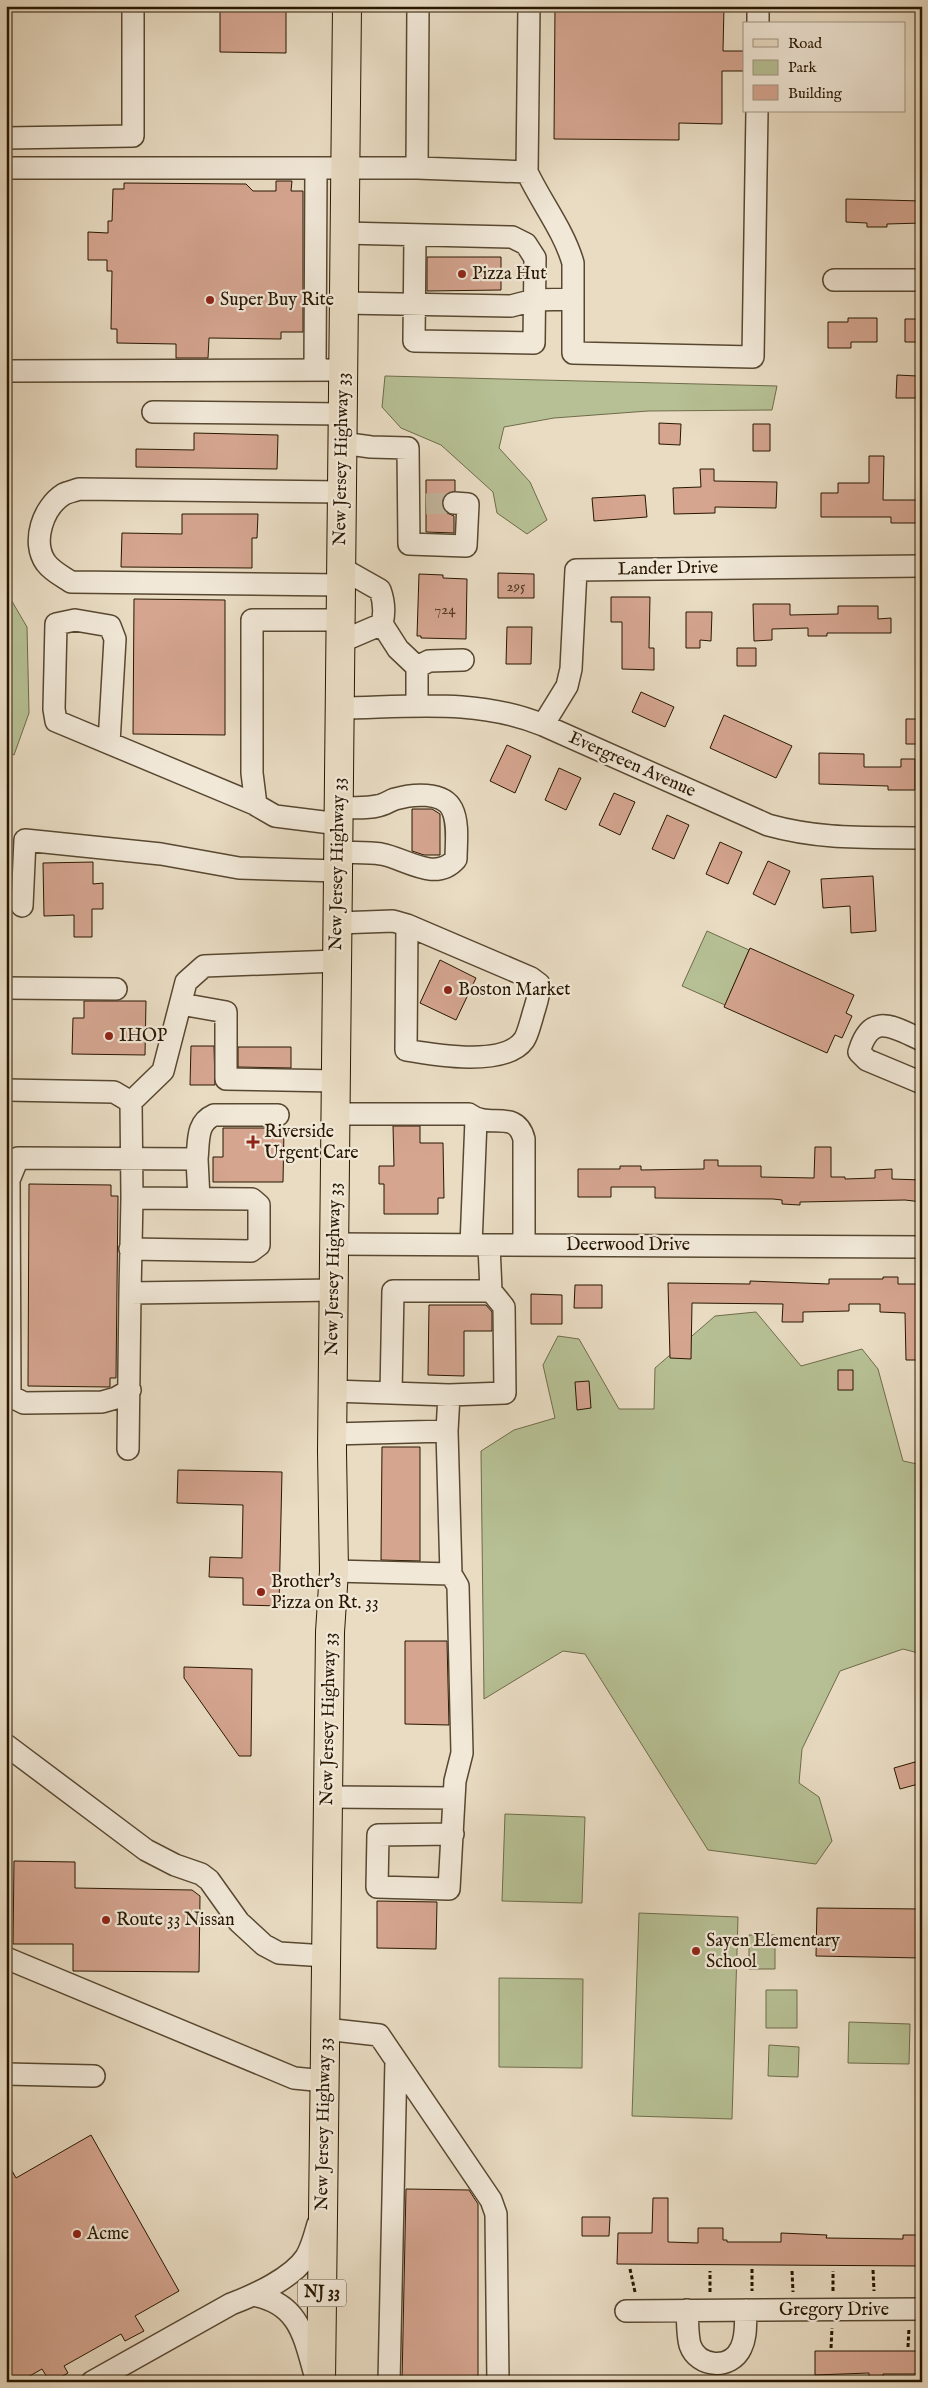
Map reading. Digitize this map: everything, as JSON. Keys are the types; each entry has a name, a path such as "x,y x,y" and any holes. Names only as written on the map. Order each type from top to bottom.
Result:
{"main road":[{"name":"New Jersey Highway 33","path":"319,2382 324,2205 330,1632 334,1571 332,1434 347,6"}],"street":[{"path":"6,138 133,136 133,6"},
{"path":"417,168 418,6"},
{"path":"529,6 527,172 537,194 569,250 573,263 573,353 752,357 757,112"},
{"path":"758,6 758,22"},
{"path":"6,168 417,168 527,172"},
{"path":"315,370 316,168"},
{"path":"344,233 512,237 526,244 535,258 534,343 414,341 415,236"},
{"path":"834,280 922,280"},
{"path":"316,284 344,293 414,303 511,306 534,300 573,299"},
{"path":"6,371 343,370"},
{"path":"153,412 343,414"},
{"path":"342,443 408,448 417,503 409,544 466,546 468,504 454,504"},
{"path":"342,492 79,489 64,495 54,503 43,520 38,539 45,561 54,572 70,582 341,577 380,590 384,615 382,624 398,649 417,667 417,706"},
{"name":"Lander Drive","path":"543,725 567,686 571,669 576,570 922,566"},
{"path":"22,906 25,840 161,854 239,868 338,862 381,854 422,868 445,868 456,859 456,822 452,809 444,800 429,796 411,796 339,816 275,816 257,805 109,743 56,720 54,709 56,624 75,620 110,626 116,639 109,743"},
{"path":"257,805 252,773 252,620 340,631 382,624"},
{"path":"417,667 429,661 463,660"},
{"name":"Evergreen Avenue","path":"340,708 456,705 487,708 522,717 543,725 768,825 798,833 825,837 922,838"},
{"path":"338,923 394,921 407,925 531,978 539,984 540,993 524,1040 506,1052 477,1058 445,1056 406,1050 407,925"},
{"path":"128,1449 132,1198 131,1102 164,1071 186,982 204,966 337,961"},
{"path":"6,988 116,989"},
{"path":"180,1004 226,1012 226,1079 337,1081"},
{"path":"922,1040 887,1024 878,1026 864,1036 859,1052 867,1060 922,1083"},
{"path":"6,1090 114,1092 131,1102"},
{"path":"336,1114 469,1114 476,1120 514,1122 519,1126 524,1139 524,1245"},
{"path":"199,1199 197,1158 200,1128 205,1119 214,1115 278,1115"},
{"path":"333,1391 449,1395 505,1393 504,1307 491,1292 480,1245 476,1120"},
{"path":"130,1390 116,1398 102,1402 24,1403 10,1396 9,1180 18,1158 197,1158"},
{"path":"130,1249 252,1251 259,1245 259,1205 252,1199 132,1198"},
{"name":"Deerwood Drive","path":"334,1244 922,1246"},
{"path":"130,1293 334,1290"},
{"path":"391,1393 393,1291 491,1292"},
{"path":"449,1395 447,1431 451,1574 458,1586 462,1753 454,1782 453,1834"},
{"path":"332,1434 447,1431"},
{"path":"334,1571 451,1574"},
{"path":"6,1746 146,1850 201,1874 209,1880 239,1922 264,1945 279,1953 326,1956"},
{"path":"328,1797 454,1798"},
{"path":"6,1958 294,2078 325,2081"},
{"path":"326,2029 379,2035 491,2200 496,2214 498,2382"},
{"path":"388,2382 396,2060"},
{"path":"6,2074 94,2076"},
{"path":"92,2382 231,2304 253,2295 295,2270 307,2256 324,2205"},
{"path":"253,2295 271,2298 283,2305 294,2317 306,2342 319,2382"},
{"path":"687,2310 690,2346 698,2357 710,2364 722,2363 734,2359 741,2349 745,2337 749,2301"},
{"name":"Gregory Drive","path":"631,2302 687,2310 749,2301 918,2317"}],"path":[{"path":"630,2269 631,2302"},
{"path":"749,2301 752,2269"},
{"path":"872,2270 874,2292"},
{"path":"710,2271 710,2292"},
{"path":"792,2271 793,2292"},
{"path":"833,2271 833,2292"},
{"path":"908,2347 909,2325 918,2317"},
{"path":"832,2325 832,2348"}],"green space":[{"path":"385,376 777,386 772,410 648,411 554,418 504,427 499,448 530,482 547,520 527,534 497,513 493,492 441,445 401,428 382,407"},
{"path":"6,591 27,627 29,713 14,755 6,752"},
{"path":"707,931 749,950 725,1005 682,986"},
{"path":"756,1312 801,1366 862,1349 878,1369 903,1461 922,1465 922,1654 903,1649 840,1671 802,1749 799,1783 819,1797 832,1841 816,1864 708,1850 585,1654 563,1651 484,1699 481,1451 514,1430 555,1418 543,1365 558,1336 579,1339 619,1409 654,1409 655,1368 715,1316"},
{"path":"505,1814 585,1817 582,1903 502,1901"},
{"path":"639,1913 738,1917 732,2119 632,2116"},
{"path":"749,1935 775,1935 775,1969 749,1969"},
{"path":"499,1978 583,1979 582,2068 499,2067"},
{"path":"766,1990 797,1990 797,2028 766,2028"},
{"path":"849,2022 910,2024 909,2064 848,2063"},
{"path":"769,2045 799,2047 798,2077 768,2076"}],"building":[{"path":"220,6 286,6 286,53 220,52"},
{"path":"555,6 724,6 723,51 743,51 743,71 722,71 722,124 679,123 679,140 554,139"},
{"name":"Super Buy Rite","path":"276,181 292,181 291,191 303,191 303,332 281,332 281,339 209,338 208,358 176,358 176,344 117,343 117,329 111,329 112,271 107,271 107,260 88,260 88,232 108,233 108,221 112,221 113,189 124,189 124,183 246,184 253,191 276,191"},
{"path":"846,199 922,201 922,223 887,224 887,227 867,227 867,223 846,222"},
{"name":"Pizza Hut","path":"427,257 501,257 501,290 427,291"},
{"path":"848,318 877,318 877,342 851,342 851,348 828,348 828,322 848,322"},
{"path":"905,319 922,319 922,342 905,342"},
{"path":"897,375 917,376 916,398 896,398"},
{"path":"659,423 681,424 680,445 659,444"},
{"path":"753,424 770,424 770,451 753,451"},
{"path":"194,433 278,435 277,469 136,467 136,449 194,450"},
{"path":"869,456 884,456 883,500 919,500 919,523 891,523 891,517 821,517 821,493 838,493 838,483 869,483"},
{"path":"700,469 714,469 714,481 777,482 776,508 715,507 715,513 674,514 673,488 701,487"},
{"path":"426,480 455,480 455,491 444,496 442,503 447,513 454,516 454,533 426,532"},
{"path":"645,495 647,517 594,521 592,498"},
{"path":"182,514 258,514 257,538 252,538 252,568 121,567 122,533 182,534"},
{"path":"498,573 534,574 534,598 498,598"},
{"path":"419,574 467,579 466,639 421,638 421,636 417,636"},
{"path":"611,597 650,597 649,648 654,648 654,670 622,669 622,622 611,622"},
{"path":"134,599 225,600 225,735 133,734"},
{"path":"753,604 790,604 790,615 838,614 838,606 878,606 878,619 891,618 891,633 827,633 827,636 808,636 808,628 772,629 772,640 754,641"},
{"path":"686,612 712,612 711,641 700,640 700,648 686,648"},
{"path":"507,627 532,627 531,664 506,664"},
{"path":"737,648 756,648 756,666 737,666"},
{"path":"641,692 674,707 665,727 632,712"},
{"path":"724,715 792,746 776,778 710,748"},
{"path":"906,719 922,719 922,744 906,744"},
{"path":"507,745 531,756 515,793 490,781"},
{"path":"819,753 864,754 864,767 901,767 901,759 915,759 915,790 888,790 888,786 819,784"},
{"path":"559,768 581,778 566,810 545,800"},
{"path":"614,793 635,802 620,835 599,825"},
{"path":"412,809 432,809 440,814 440,855 424,855 412,851"},
{"path":"667,815 689,825 674,859 652,849"},
{"path":"720,842 742,852 728,884 706,874"},
{"path":"768,861 790,871 775,905 753,894"},
{"path":"93,862 93,884 103,883 103,909 92,909 92,937 74,937 74,915 44,916 43,863"},
{"path":"873,876 876,931 851,933 850,906 823,908 821,879"},
{"path":"750,948 854,995 846,1013 852,1016 842,1038 835,1035 827,1053 724,1007"},
{"name":"Boston Market","path":"440,960 476,978 456,1020 420,1003"},
{"name":"IHOP","path":"84,1001 146,1001 145,1055 72,1054 73,1018 84,1018"},
{"path":"191,1046 214,1046 215,1085 190,1085"},
{"path":"238,1047 291,1047 291,1068 238,1067"},
{"path":"393,1126 420,1126 420,1143 443,1143 444,1198 438,1198 438,1214 384,1214 384,1184 379,1184 379,1166 394,1166"},
{"name":"Riverside Urgent Care","path":"223,1128 284,1128 283,1182 213,1182 213,1157 223,1157"},
{"path":"815,1147 831,1147 831,1177 845,1177 845,1179 875,1178 875,1170 892,1169 892,1179 922,1180 922,1202 905,1200 800,1202 800,1205 782,1204 782,1200 773,1199 655,1198 655,1187 611,1187 611,1197 578,1197 578,1169 620,1169 620,1166 641,1166 641,1170 704,1169 704,1160 718,1160 718,1166 761,1166 761,1177 814,1178"},
{"path":"29,1184 111,1185 111,1196 118,1196 116,1378 110,1378 110,1387 28,1386"},
{"path":"883,1277 898,1277 898,1284 922,1284 922,1360 906,1360 905,1313 880,1312 880,1304 849,1304 849,1311 803,1312 803,1322 782,1322 783,1304 692,1303 691,1359 670,1358 668,1283 750,1284 750,1281 829,1284 829,1279 883,1279"},
{"path":"575,1285 602,1285 602,1308 574,1308"},
{"path":"531,1294 562,1295 562,1324 531,1324"},
{"path":"429,1305 486,1305 492,1312 492,1331 464,1331 464,1376 428,1375"},
{"path":"838,1370 853,1370 853,1390 838,1390"},
{"path":"589,1381 591,1408 577,1410 575,1382"},
{"path":"382,1447 420,1447 420,1561 381,1560"},
{"path":"178,1470 282,1472 279,1606 243,1605 243,1578 209,1577 210,1557 242,1558 243,1505 177,1503"},
{"path":"405,1641 447,1641 449,1725 405,1724"},
{"path":"184,1667 252,1669 251,1756 239,1756 184,1678"},
{"path":"922,1760 922,1783 900,1789 894,1768"},
{"name":"Route 33 Nissan","path":"14,1861 75,1862 75,1888 192,1890 200,1896 199,1972 73,1971 73,1944 13,1944"},
{"path":"377,1901 437,1902 436,1949 377,1948"},
{"path":"817,1908 922,1909 922,1958 816,1956"},
{"name":"Acme","path":"91,2135 179,2291 135,2316 144,2331 125,2341 121,2334 64,2366 68,2373 52,2382 50,2382 42,2369 19,2382 6,2382 6,2160 16,2178"},
{"path":"406,2189 469,2190 478,2204 478,2382 402,2382"},
{"path":"653,2198 668,2198 668,2242 698,2243 698,2228 723,2228 723,2240 727,2240 727,2242 781,2242 781,2233 827,2235 826,2238 903,2239 903,2235 917,2235 917,2242 922,2242 922,2266 617,2264 618,2233 652,2233"},
{"path":"582,2217 610,2217 609,2236 582,2236"},
{"path":"815,2351 922,2351 922,2374 883,2374 883,2382 869,2382 869,2373 815,2375"}],"tunnel":[{"path":"426,504 454,503"}],"place":[{"name":"Pizza Hut","path":"462,274"},
{"name":"Super Buy Rite","path":"210,300"},
{"name":"Boston Market","path":"448,990"},
{"name":"IHOP","path":"109,1036"},
{"name":"Riverside Urgent Care","path":"253,1142"},
{"name":"Brother's Pizza on Rt. 33","path":"261,1592"},
{"name":"Route 33 Nissan","path":"106,1920"},
{"name":"Sayen Elementary School","path":"696,1951"},
{"name":"Acme","path":"77,2234"}]}
